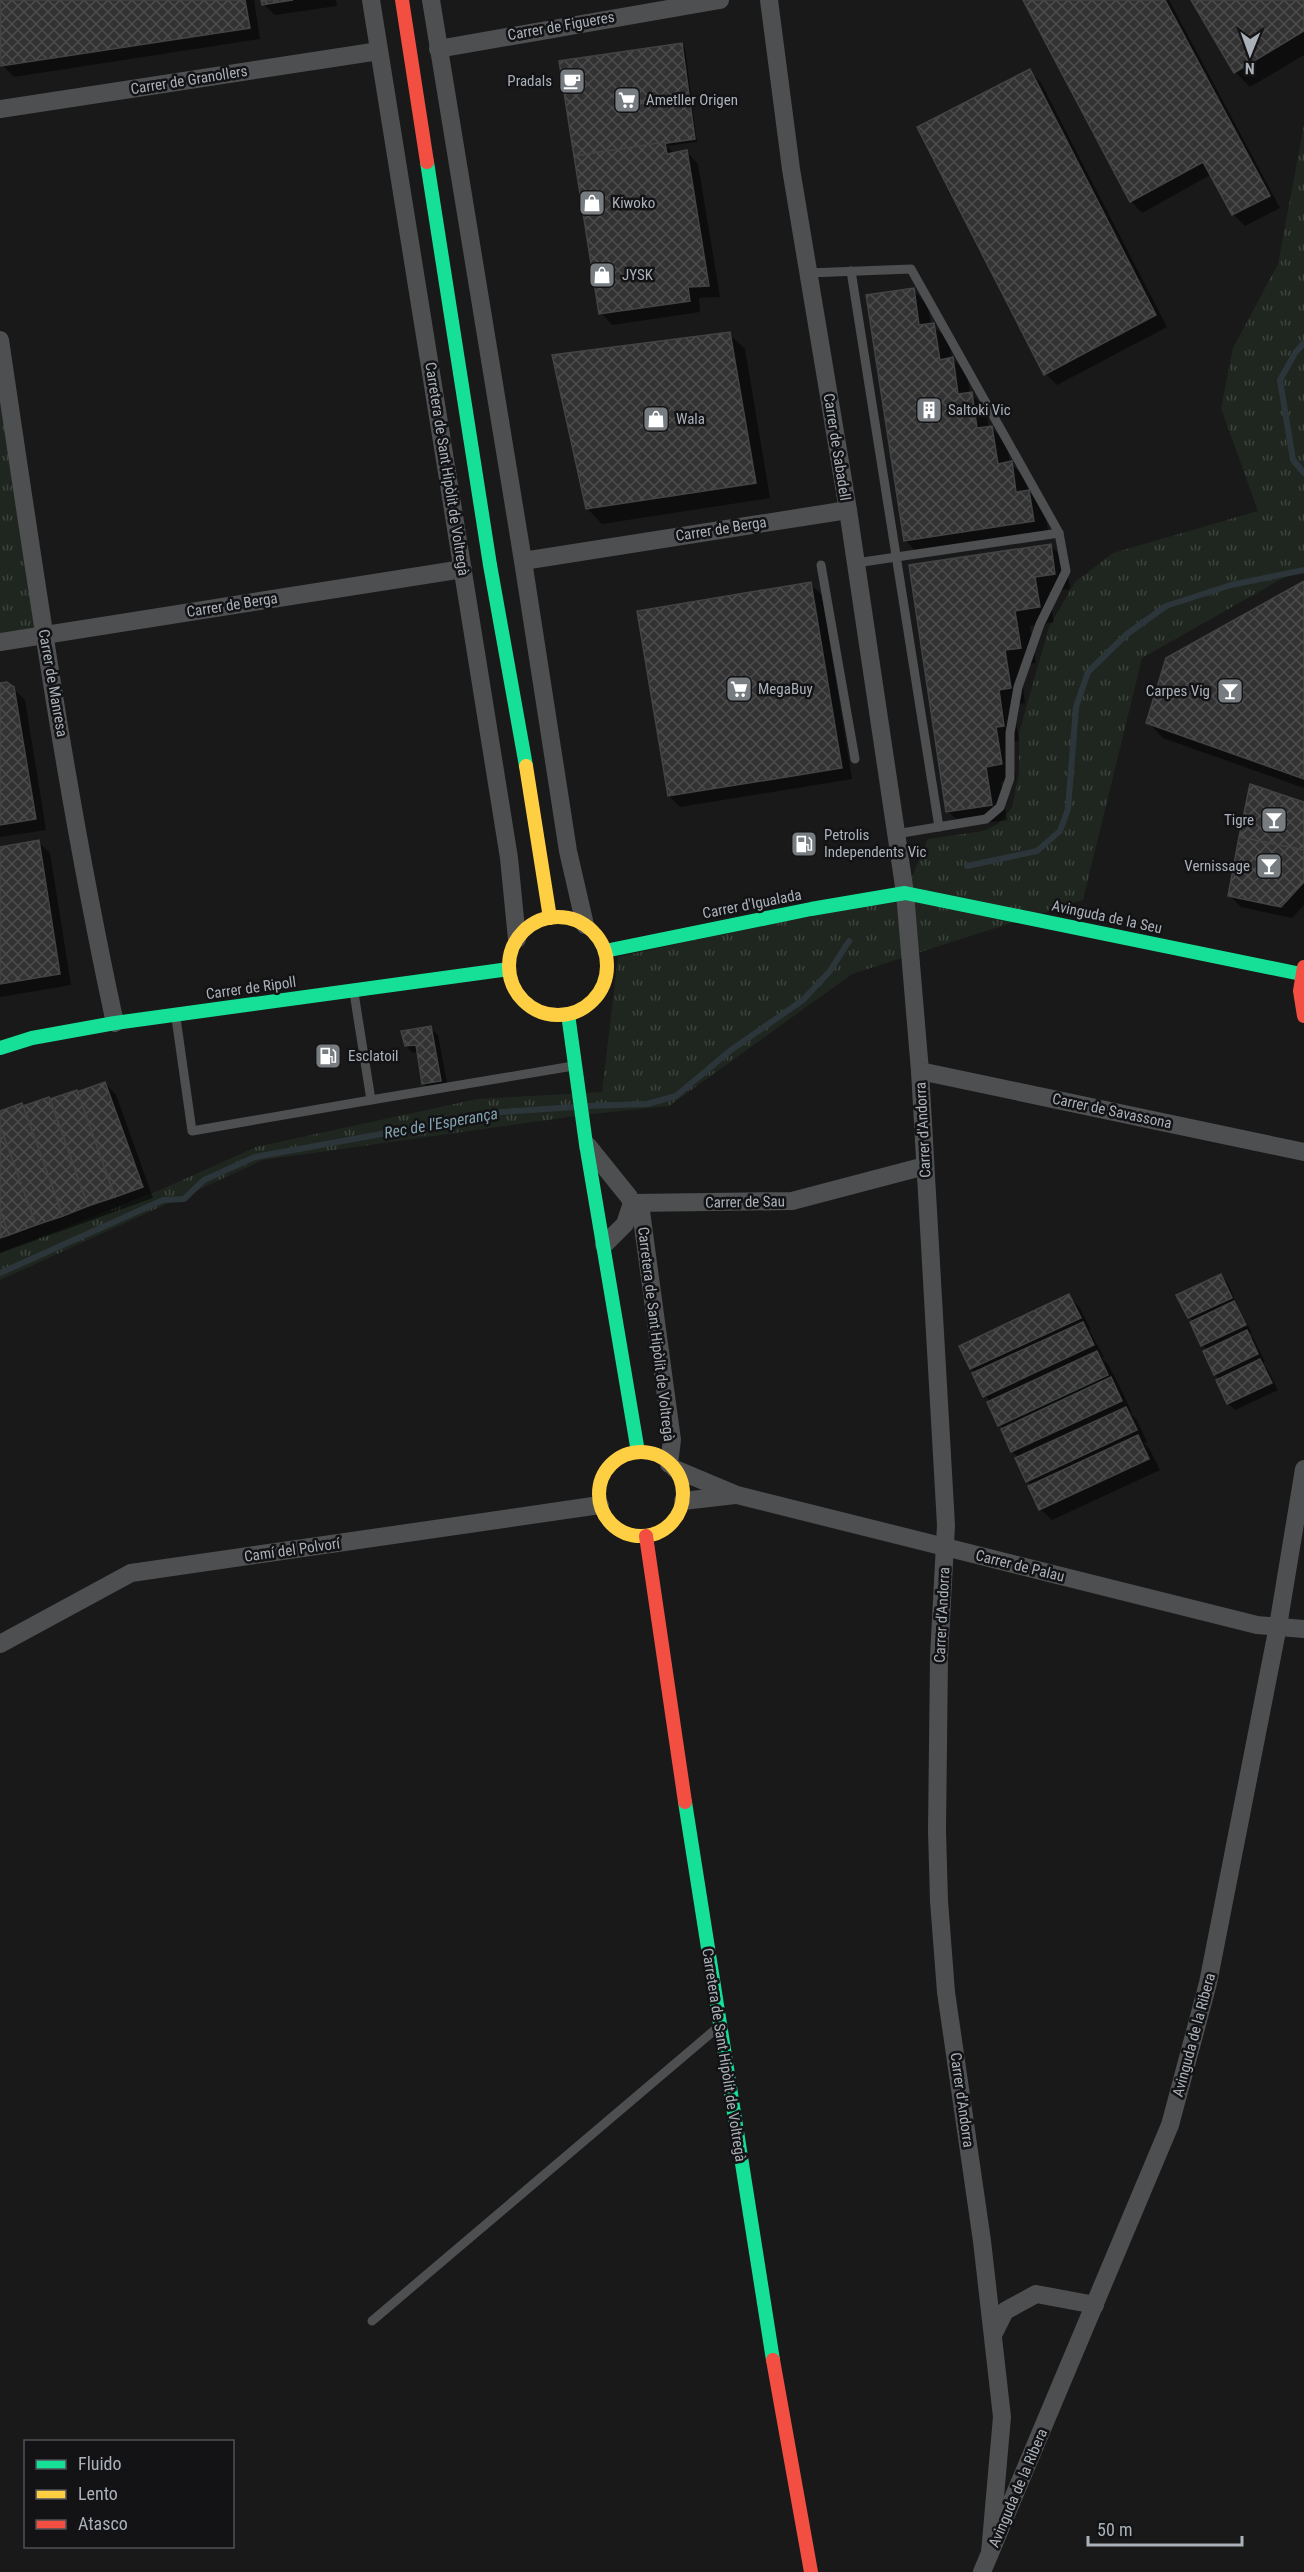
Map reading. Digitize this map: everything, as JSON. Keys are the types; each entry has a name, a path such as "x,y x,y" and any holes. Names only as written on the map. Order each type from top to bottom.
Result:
{"street":[{"name":"Carretera de Sant Hipòlit de Voltregà","path":"371,0 509,858 517,939"},
{"name":"Carretera de Sant Hipòlit de Voltregà","path":"402,0 490,565 541,853 550,918"},
{"path":"431,0 568,851 585,925"},
{"name":"Carrer de Figueres","path":"438,49 720,0"},
{"name":"Carrer de Sabadell","path":"770,0 790,169 848,510 905,893"},
{"name":"Carrer de Granollers","path":"0,109 379,51"},
{"name":"Carrer de Manresa","path":"0,340 44,636 99,951 115,1023"},
{"name":"Carrer de Berga","path":"523,561 848,510"},
{"name":"Carrer de Berga","path":"0,642 463,569"},
{"name":"Carrer d'Igualada","path":"605,951 811,909 905,893"},
{"name":"Avinguda de la Seu","path":"905,893 1303,970"},
{"name":"Carrer d'Andorra","path":"905,893 920,1071 946,1524 939,1657 937,1831 939,1900 946,1992 982,2241 1002,2417 990,2553"},
{"path":"550,918 568,918 585,925 597,936 605,951 608,967 601,991 590,1004 568,1014 549,1014 532,1008 514,987 509,969 511,953 517,939 531,925 550,918"},
{"name":"Carrer de Ripoll","path":"0,1048 32,1038 115,1023 509,969"},
{"path":"1303,970 1301,1007 1304,1016"},
{"name":"Carretera de Sant Hipòlit de Voltregà","path":"568,1014 580,1107 638,1452"},
{"path":"0,1039 32,1038"},
{"name":"Carrer de Savassona","path":"920,1071 1304,1152"},
{"name":"Carretera de Sant Hipòlit de Voltregà","path":"586,1144 636,1204 672,1440 672,1466"},
{"name":"Carrer de Sau","path":"636,1204 792,1201 925,1166"},
{"name":"Carretera de Sant Hipòlit de Voltregà","path":"603,1245 625,1224 636,1204"},
{"path":"638,1452 652,1453 672,1466 681,1481 682,1501 672,1522 660,1532 646,1536 631,1535 617,1529 606,1518 600,1505 599,1490 607,1470 624,1456 638,1452"},
{"name":"Carrer de Palau","path":"672,1466 737,1495 1257,1625 1304,1629"},
{"name":"Avinguda de la Ribera","path":"982,2572 1170,2125 1206,1994 1278,1626 1304,1469"},
{"name":"Carrer de Palau","path":"682,1501 737,1495"},
{"name":"Camí del Polvorí","path":"0,1644 131,1573 600,1505"},
{"name":"Carretera de Sant Hipòlit de Voltregà","path":"646,1536 719,2027 785,2432 811,2572"},
{"path":"993,2335 1005,2311 1036,2294 1095,2305"}],"lane":[{"path":"808,273 911,269 1059,533 1066,571 1040,624 1018,687 1010,733 1010,778 1000,807 986,819 896,834"},
{"path":"851,271 939,826"},
{"path":"856,563 1059,533"},
{"path":"821,565 855,759"},
{"path":"354,991 371,1100"},
{"path":"176,1015 192,1131 576,1066"},
{"path":"372,2321 719,2027"}],"green space":[{"path":"1304,125 1304,566 1142,658 1083,900 852,974 669,1106 583,1115 263,1160 0,1280 0,1253 160,1190 256,1147 477,1099 602,1092 618,957 905,893 928,839 983,831 998,824 1012,808 1019,773 1019,733 1049,627 1075,582 1113,553 1258,511 1221,408 1233,348 1278,264"},
{"path":"0,340 44,636 0,642"}],"building":[{"path":"0,0 245,0 250,28 1,66"},
{"path":"261,0 293,0 262,5"},
{"path":"1023,0 1165,0 1270,196 1232,215 1203,162 1130,202"},
{"path":"1191,0 1304,0 1304,31 1234,73"},
{"name":"Ametller Origen","path":"682,43 695,139 574,156 559,61"},
{"path":"1030,69 1156,315 1044,375 917,127"},
{"path":"665,142 667,154 687,150 709,286 688,287 690,301 599,314 574,156"},
{"name":"Saltoki Vic","path":"914,288 919,325 934,323 940,360 953,357 958,394 972,392 977,428 992,426 998,464 1012,461 1016,492 1029,490 1034,521 904,541 866,295"},
{"name":"Wala","path":"730,332 756,483 586,509 552,355"},
{"path":"1051,544 1055,574 1035,577 1040,607 1015,611 1021,648 1005,650 1011,688 999,690 1004,726 996,727 1002,764 986,767 992,805 946,812 909,565"},
{"name":"Carpes Vig","path":"1304,581 1304,779 1146,723 1166,658"},
{"name":"MegaBuy","path":"811,582 842,768 668,796 637,611"},
{"path":"7,682 14,687 36,819 0,825 0,683"},
{"name":"Tigre","path":"1250,784 1304,802 1304,850 1239,837"},
{"name":"Vernissage","path":"1239,837 1304,850 1304,882 1281,907 1228,896"},
{"path":"39,840 60,974 0,984 0,847"},
{"path":"431,1026 441,1081 422,1084 416,1045 405,1046 401,1031"},
{"path":"105,1082 143,1187 115,1197 77,1092"},
{"path":"77,1090 115,1197 88,1206 50,1099"},
{"path":"49,1097 88,1206 63,1216 23,1106"},
{"path":"22,1103 63,1216 36,1225 0,1126 0,1111"},
{"path":"0,1126 36,1225 9,1235 0,1210"},
{"path":"0,1210 9,1235 0,1238"},
{"path":"1221,1274 1232,1298 1188,1318 1176,1295"},
{"path":"1069,1294 1081,1318 970,1369 959,1346"},
{"path":"1234,1301 1246,1325 1201,1346 1190,1322"},
{"path":"1083,1322 1094,1345 983,1397 972,1373"},
{"path":"1247,1330 1258,1354 1214,1375 1203,1351"},
{"path":"1097,1351 1108,1375 998,1426 987,1402"},
{"path":"1260,1359 1272,1383 1227,1404 1216,1380"},
{"path":"1111,1377 1122,1401 1011,1452 1001,1429"},
{"path":"1126,1407 1137,1430 1026,1482 1015,1458"},
{"path":"1138,1435 1149,1459 1039,1510 1028,1486"}],"waterway":[{"name":"Rec de l'Esperança","path":"1304,343 1295,353 1280,380 1293,460 1304,473"},
{"name":"Rec de l'Esperança","path":"967,866 1037,851 1060,831 1068,809 1076,707 1088,672 1127,634 1166,606 1231,585 1304,570"},
{"name":"Rec de l'Esperança","path":"586,1106 647,1104 676,1096 731,1050 803,1000 830,971 849,941"},
{"name":"Rec de l'Esperança","path":"0,1273 163,1200 184,1199 204,1180 255,1157 502,1112 575,1107"}],"traffic: fast":[{"path":"427,162 490,565 526,766"},
{"path":"605,951 811,909 905,893 1301,974"},
{"path":"0,1048 32,1038 115,1023 509,969"},
{"path":"568,1014 586,1144 638,1452"},
{"path":"685,1802 773,2360"}],"traffic: slow":[{"path":"526,766 550,918"},
{"path":"558,917 577,921 593,931 603,947 607,966 603,985 593,1001 577,1011 558,1015 539,1011 523,1001 513,985 509,966 513,947 523,931 539,921 558,917"},
{"path":"641,1452 657,1455 676,1471 683,1494 680,1510 664,1529 641,1536 625,1533 606,1517 599,1494 602,1478 618,1459 641,1452"}],"traffic: jam":[{"path":"402,0 427,162"},
{"path":"1304,967 1300,991 1304,1016"},
{"path":"646,1536 685,1802"},
{"path":"773,2360 811,2572"}],"place":[{"name":"Pradals","path":"572,81"},
{"name":"Ametller Origen","path":"627,100"},
{"name":"Kiwoko","path":"592,203"},
{"name":"JYSK","path":"602,275"},
{"name":"Saltoki Vic","path":"929,410"},
{"name":"Wala","path":"656,419"},
{"name":"MegaBuy","path":"739,689"},
{"name":"Carpes Vig","path":"1230,691"},
{"name":"Tigre","path":"1274,820"},
{"name":"Petrolis Independents Vic","path":"804,844"},
{"name":"Vernissage","path":"1269,866"},
{"name":"Esclatoil","path":"328,1056"}]}
